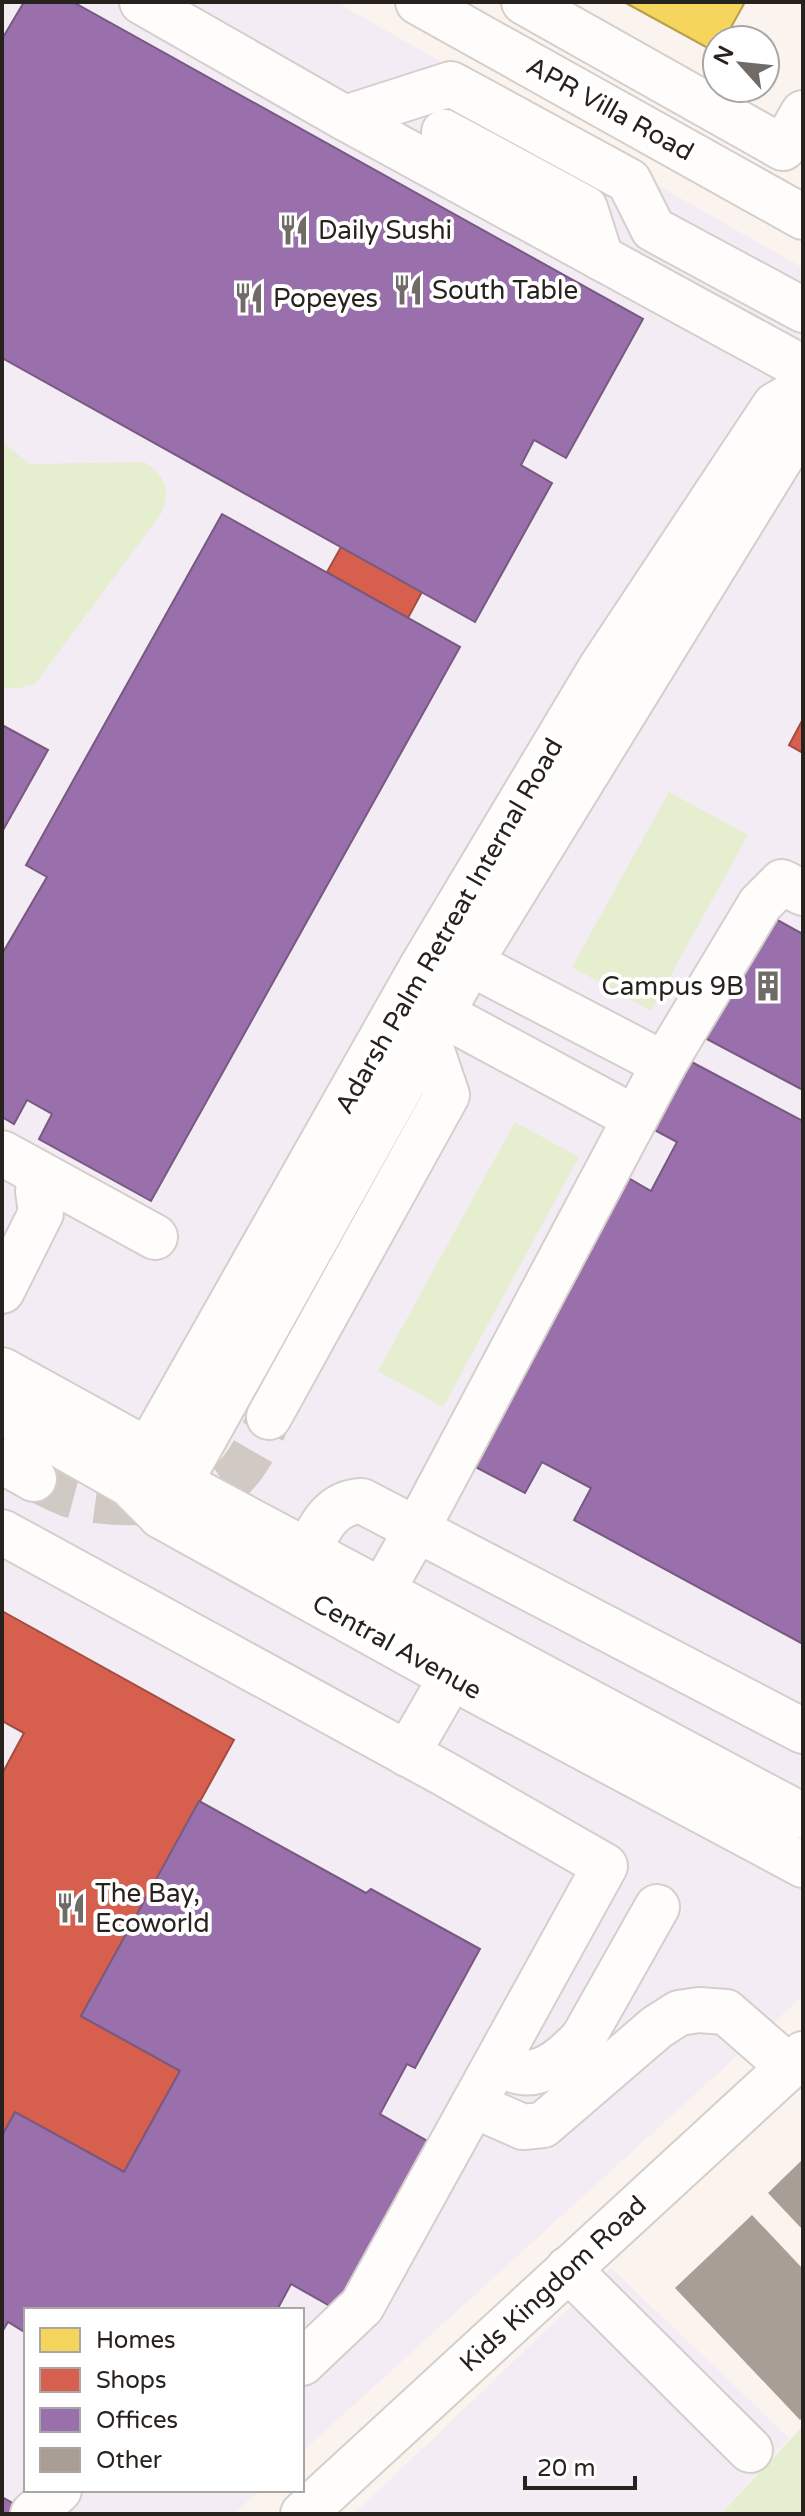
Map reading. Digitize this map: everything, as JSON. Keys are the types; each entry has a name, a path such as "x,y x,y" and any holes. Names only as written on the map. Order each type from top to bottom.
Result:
{"street":[{"path":"142,2 345,118 601,258 802,395"},
{"name":"APR Villa Road","path":"418,2 803,217"},
{"path":"524,2 783,148 803,113"},
{"path":"345,118 451,84 629,181 653,229 803,310"},
{"path":"601,258 585,208 451,120 643,209"},
{"name":"Adarsh Palm Retreat Internal Road","path":"169,1499 444,995 608,656 775,405 802,395"},
{"path":"382,1591 664,1064 760,904 782,882 803,893"},
{"path":"444,995 664,1064"},
{"path":"444,995 635,1118"},
{"path":"269,1417 447,1095 444,995"},
{"name":"Adarsh Palm Retreat Internal Road","path":"138,1467 444,995"},
{"path":"2,1153 42,1184 155,1237"},
{"path":"2,1234 21,1203 42,1184"},
{"path":"2,1291 41,1213 42,1184"},
{"name":"Central Avenue","path":"2,1370 138,1467 169,1499 453,1678 803,1865"},
{"name":"Central Avenue","path":"2,1412 138,1467"},
{"name":"Central Avenue","path":"169,1499 308,1551 803,1816"},
{"path":"308,1551 333,1510 347,1501 362,1501 803,1731"},
{"path":"2,1532 605,1866 362,2306 304,2361"},
{"path":"407,1754 453,1678 472,1639"},
{"path":"496,2064 524,2073 550,2067 569,2052 583,2038 657,1907"},
{"path":"473,2105 523,2127 543,2125 657,2027 679,2013 699,2010 726,2012 796,2061"},
{"name":"Kids Kingdom Road","path":"313,2511 568,2269 796,2061"},
{"path":"568,2269 750,2450"},
{"path":"33,2514 57,2492"}],"shaded area":[{"path":"2,2 336,2 803,268 803,1996 304,2450 304,2308 24,2308 24,2492 258,2492 234,2514 2,2514"},
{"path":"611,2268 789,2438 721,2514 354,2514"}],"green space":[{"path":"2,442 30,464 144,462 162,478 166,491 161,514 35,684 19,688 2,688"},
{"path":"669,792 748,835 651,1011 572,967"},
{"path":"515,1122 579,1157 443,1407 378,1371"},
{"path":"803,2426 803,2514 721,2514"}],"building: Homes":[{"path":"624,2 745,2 733,24 701,24 701,44"}],"building: Shops":[{"path":"341,547 422,592 408,618 327,572"},
{"path":"803,719 803,753 789,745"},
{"name":"The Bay, Ecoworld","path":"2,1611 234,1740 81,2016 180,2071 124,2172 15,2112 2,2136 2,1774 24,1733 2,1721"}],"building: Offices":[{"path":"24,2 73,2 643,319 566,458 534,440 521,465 552,483 475,622 2,358 2,39"},
{"path":"222,514 460,647 151,1201 39,1139 52,1114 27,1100 14,1124 2,1117 2,954 47,877 26,865"},
{"path":"2,725 48,750 2,832"},
{"name":"Campus 9B","path":"770,916 803,934 803,1090 705,1038"},
{"path":"686,1059 803,1121 803,1644 574,1520 591,1488 542,1462 525,1493 468,1463 623,1175 651,1191 677,1142 649,1127"},
{"path":"199,1801 366,1893 371,1889 480,1949 415,2068 407,2064 380,2114 436,2146 344,2314 291,2284 278,2308 24,2308 24,2332 8,2322 2,2332 2,2136 15,2112 124,2172 180,2071 81,2016"},
{"path":"2,2497 25,2510 23,2514 2,2514"}],"building: Other":[{"path":"803,2159 803,2230 768,2193"},
{"path":"752,2215 803,2269 803,2417 800,2420 675,2288"}],"tunnel":[{"path":"34,1479 68,1495 103,1502 145,1503 187,1498 221,1487 237,1475 256,1446 269,1417"}],"place":[{"name":"Daily Sushi","path":"294,230"},
{"name":"South Table","path":"408,290"},
{"name":"Popeyes","path":"249,298"},
{"name":"Campus 9B","path":"768,986"},
{"name":"The Bay, Ecoworld","path":"71,1908"}]}
